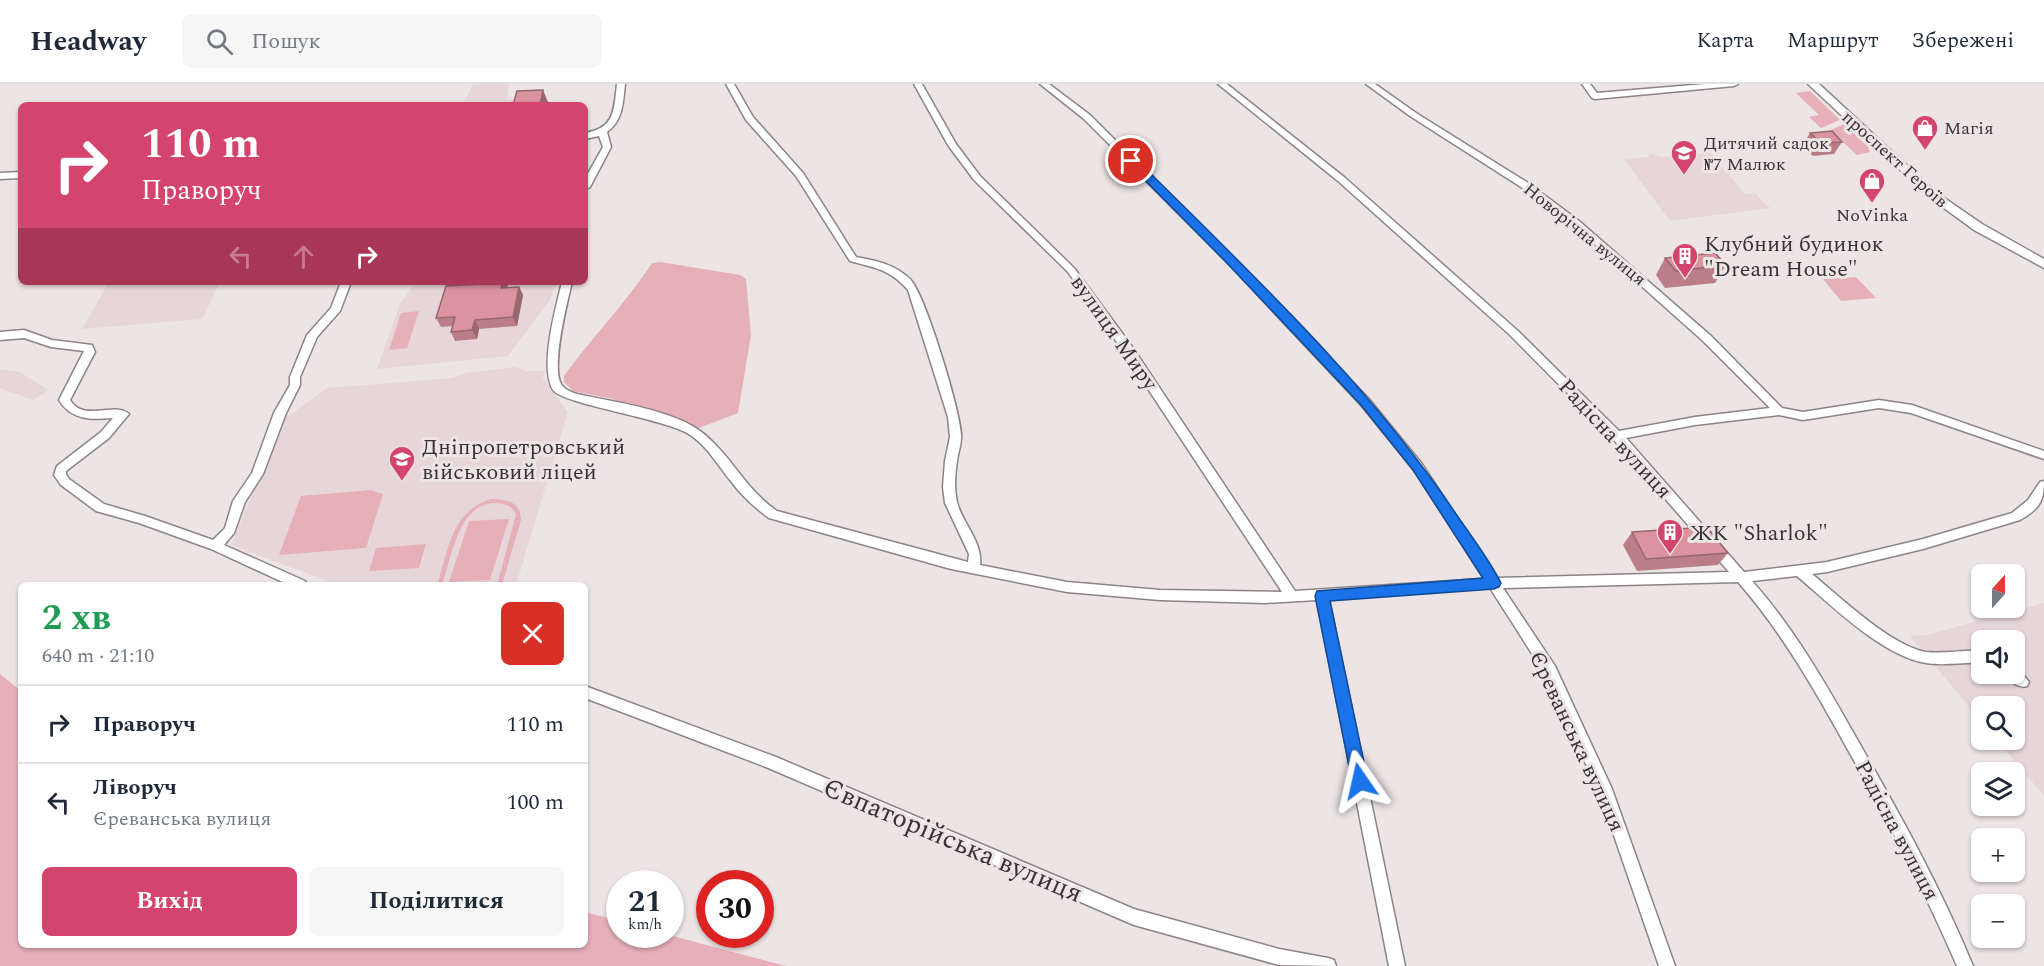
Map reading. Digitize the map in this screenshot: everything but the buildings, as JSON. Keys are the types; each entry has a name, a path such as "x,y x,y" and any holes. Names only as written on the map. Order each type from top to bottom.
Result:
{"main road":[{"name":"проспект Героїв","path":"1813,84 1933,195 1978,227 2044,264"},
{"name":"проспект Героїв","path":"1821,84 1943,196 2003,236 2044,258"}],"street":[{"path":"588,136 603,133 613,125 621,84"},
{"path":"730,84 749,118 800,175 853,259 885,266 913,289 954,417 956,437 949,487 951,503 975,554 973,569"},
{"name":"вулиця Миру","path":"918,84 952,145 977,178 1071,270 1130,351 1292,597"},
{"name":"Єреванська вулиця","path":"1044,84 1087,117 1152,182 1365,402 1418,467 1550,670 1607,794 1667,966"},
{"name":"Радісна вулиця","path":"1222,84 1341,179 1514,333 1617,436 1764,603 1828,700 1885,801 1945,920 1965,966"},
{"name":"Новорічна вулиця","path":"1370,84 1408,111 1507,173 1592,235 1721,351 1779,411"},
{"path":"1586,84 1595,96 1734,84"},
{"path":"588,182 607,147 603,133"},
{"path":"0,176 18,175"},
{"path":"215,546 230,530 239,501 257,474 280,413 295,385 295,377 312,335 336,309 345,285"},
{"path":"566,285 559,310 552,372 557,388 569,396 641,413 699,435 744,490 762,508 773,514 973,569 1067,587 1172,595 1292,597 1494,583 1741,577 1827,567 1923,544 2016,517 2033,505 2044,485"},
{"path":"0,336 24,334 51,343 88,348 90,352 64,400 67,407 76,413 123,414 105,435 61,469 60,475 65,482 100,508 141,519 215,546 294,582"},
{"path":"1617,436 1695,421 1779,411 1803,416 1879,404 1912,408 2044,454"},
{"path":"1799,570 1858,618 1896,644 1917,655 1971,658"},
{"path":"1322,596 1397,966"},
{"name":"Євпаторійська вулиця","path":"588,693 771,762 1134,917 1279,957 1328,966"}],"shaded area":[{"path":"473,84 509,84 507,100 522,99 522,102 464,102"},
{"path":"1810,91 1840,120 1821,128 1809,117 1819,115 1796,93"},
{"path":"1844,124 1868,147 1870,152 1857,155 1842,141 1830,142 1822,134"},
{"name":"Дитячий садок №7 Малюк","path":"1649,153 1661,157 1711,153 1745,194 1754,193 1770,208 1670,221 1624,159 1649,157"},
{"path":"661,262 740,275 746,279 751,335 738,413 699,428 613,399 573,391 564,382 564,376 652,263"},
{"path":"1856,277 1876,298 1841,301 1823,279"},
{"path":"107,285 219,285 202,319 82,329"},
{"path":"414,285 554,285 550,300 508,356 377,369 400,304"},
{"path":"419,311 407,348 389,350 401,313"},
{"name":"Дніпропетровський військовий ліцей","path":"515,367 525,371 544,371 543,378 568,412 517,582 330,582 231,545 284,419 327,388 453,378 466,373"},
{"path":"0,369 20,372 48,390 33,400 0,388"},
{"path":"371,490 383,494 366,548 279,555 301,496"},
{"path":"491,499 502,500 516,505 519,509 521,520 503,582 498,582 516,514 508,506 496,503 483,505 465,522 458,533 443,582 438,582 454,533 467,512"},
{"path":"509,519 490,580 449,582 469,521"},
{"path":"426,544 419,568 369,571 376,548"},
{"path":"2044,603 2044,796 2025,773 2025,762 2015,762 2005,750 2025,750 2025,696 1971,696 1971,709 1910,636 1926,635 1989,618 2025,618 2025,608"},
{"path":"0,674 18,689 18,948 588,948 588,913 606,918 606,948 684,948 684,939 696,942 696,948 718,948 786,966 0,966"}],"place":[{"name":"Магія","path":"1925,151"},
{"name":"Дитячий садок №7 Малюк","path":"1684,176"},
{"name":"NoVinka","path":"1872,204"},
{"name":"Клубний будинок \"Dream House\"","path":"1685,279"},
{"name":"Дніпропетровський військовий ліцей","path":"402,482"},
{"name":"ЖК \"Sharlok\"","path":"1670,555"}],"route":[{"path":"1131,161 1229,259 1365,402 1418,467 1494,583 1322,596 1360,781"}]}
